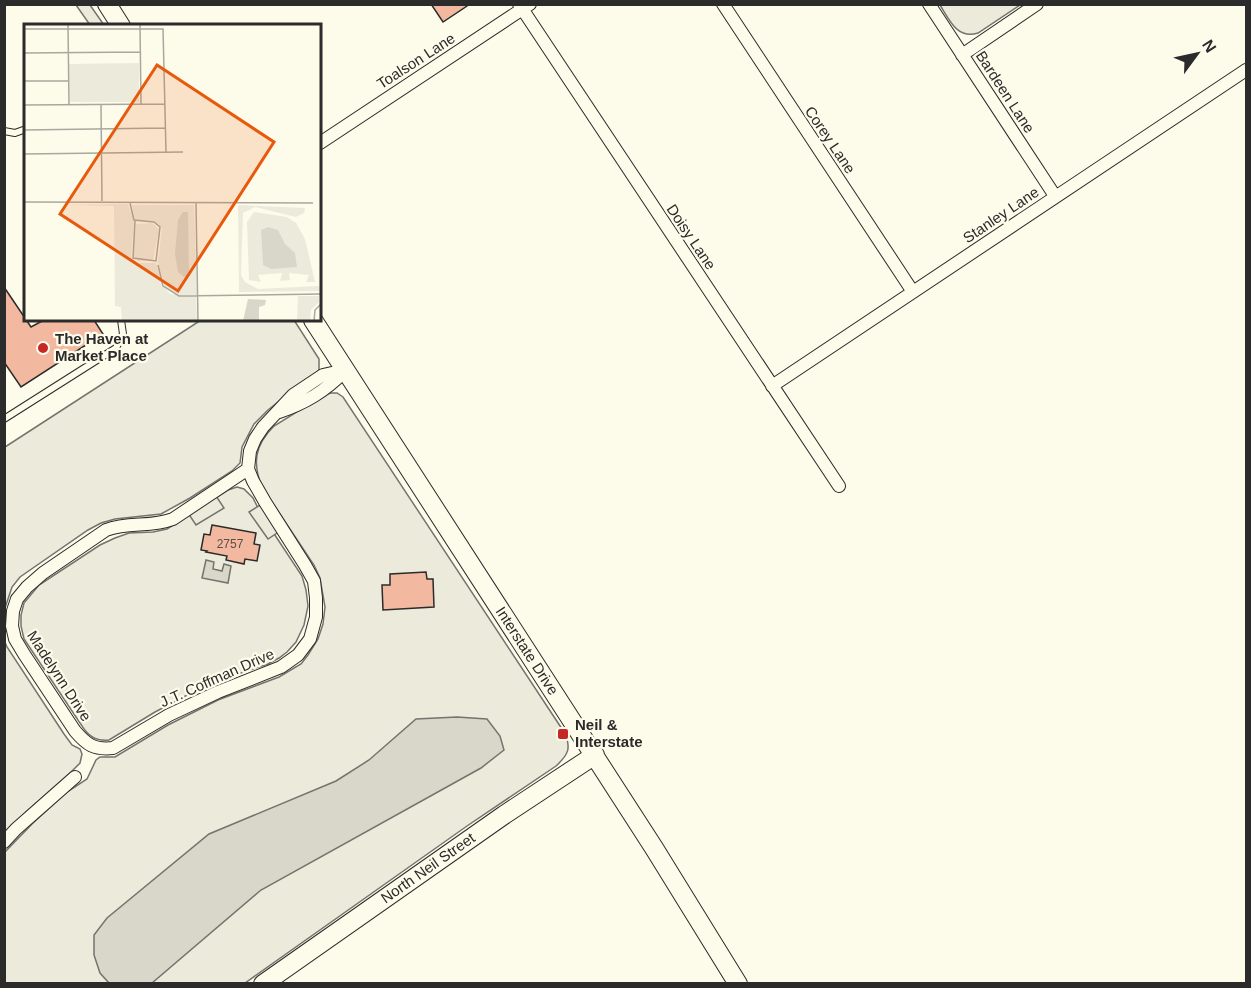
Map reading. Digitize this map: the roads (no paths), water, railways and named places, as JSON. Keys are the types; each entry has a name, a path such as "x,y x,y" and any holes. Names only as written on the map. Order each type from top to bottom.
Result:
{"main road":[{"path":"107,4 120,24"},
{"name":"Interstate Drive","path":"314,321 595,755 738,984"},
{"name":"North Neil Street","path":"263,984 504,814 595,755"}],"street":[{"name":"Corey Lane","path":"723,4 913,292"},
{"name":"Bardeen Lane","path":"928,4 1055,196"},
{"path":"962,55 1037,4"},
{"name":"Toalson Lane","path":"321,142 524,6"},
{"name":"Doisy Lane","path":"524,6 839,486"},
{"name":"Stanley Lane","path":"772,386 1246,70"},
{"path":"248,469 250,451 263,427 278,412 300,405 330,386 345,370"},
{"name":"J.T. Coffman Drive","path":"93,747 113,748 168,715 218,692 281,668 298,655 310,639 316,617 314,581 265,502 248,469"},
{"name":"Madelynn Drive","path":"93,747 75,731 15,639 12,626 17,599 43,573 106,530 116,526 162,523 173,519 248,469"},
{"path":"4,842 75,777"}],"lane":[{"path":"4,131 15,133 24,130"},
{"path":"4,419 116,348 123,334 121,321"}],"place":[{"name":"The Haven at Market Place","path":"43,348"},
{"name":"Neil & Interstate","path":"563,734"}]}
